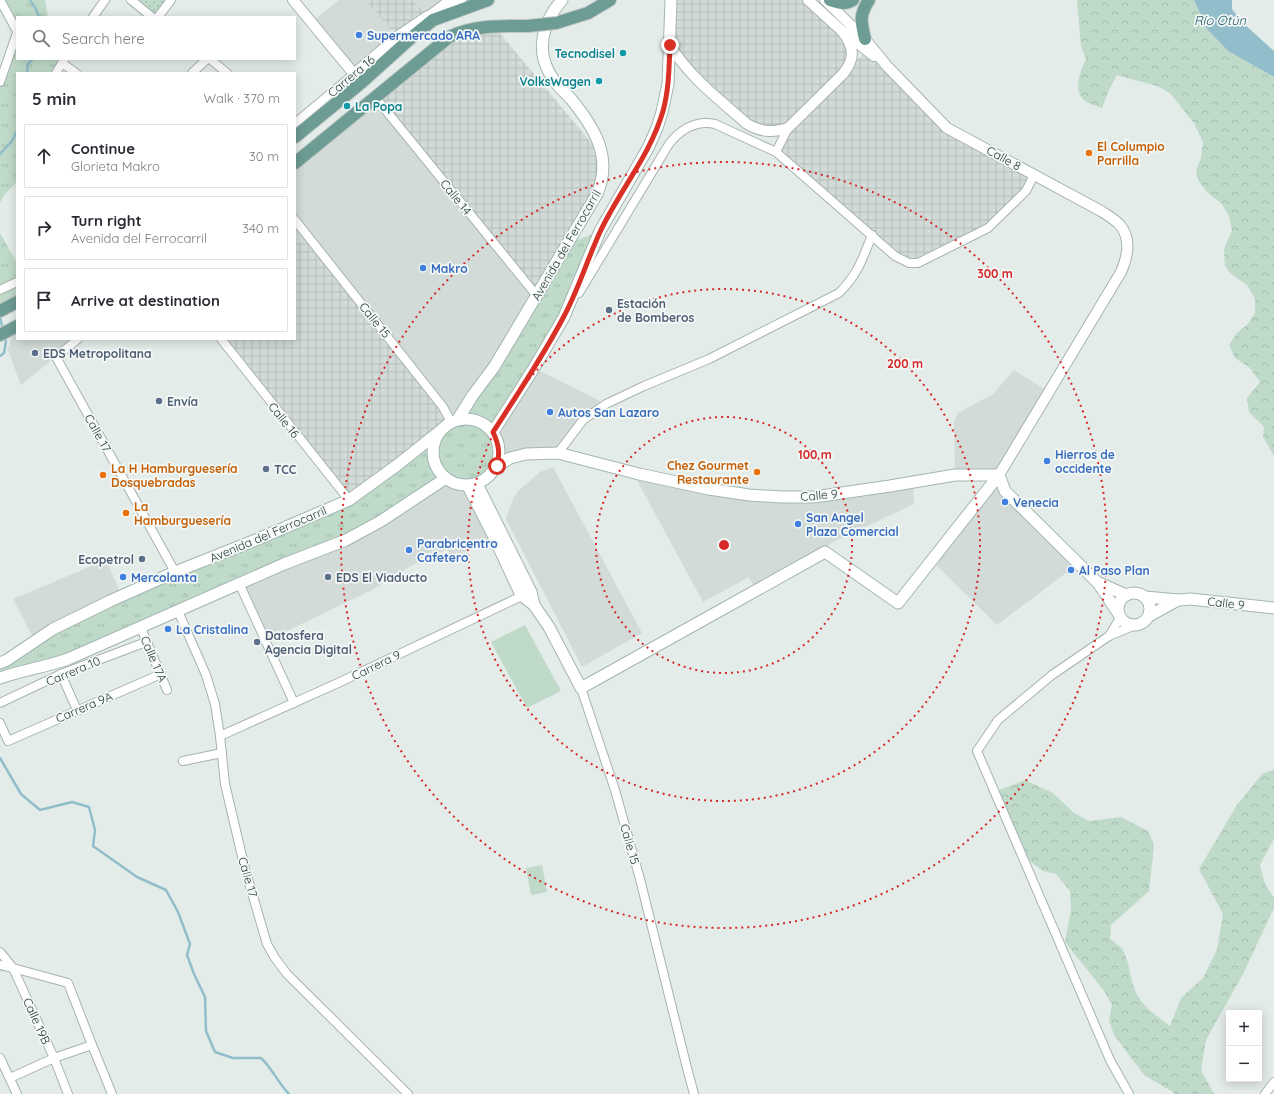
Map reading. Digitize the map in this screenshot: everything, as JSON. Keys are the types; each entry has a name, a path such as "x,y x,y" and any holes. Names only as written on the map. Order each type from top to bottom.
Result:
{"main road":[{"path":"296,131 362,82 431,18 488,0"},
{"name":"Avenida del Ferrocarril","path":"454,420 494,367 597,194 604,176 603,157 595,134 585,117 552,77 543,59 543,36 551,14 562,0"},
{"path":"296,162 441,43 458,33 481,27 528,26 556,23 588,13 610,0"},
{"name":"Avenida del Ferrocarril","path":"493,432 534,368 564,317 600,231 648,148 657,128 668,84 671,0"},
{"path":"830,0 839,3 848,3 853,0"},
{"path":"865,39 861,16 869,0"},
{"path":"2,310 16,303"},
{"path":"0,335 15,328"},
{"path":"472,419 487,426 493,432 498,443 500,455 497,466 492,474 485,480 472,485 460,485 446,478 436,467 433,452 436,437 440,431 454,420 472,419"},
{"name":"Avenida del Ferrocarril","path":"0,663 52,629 110,601 175,572 258,540 349,500 396,466 440,431"},
{"name":"Calle 9","path":"497,466 510,458 526,454 558,453 652,477 721,491 749,495 782,497 814,497 955,475 999,475"},
{"path":"999,475 1005,491 1098,583 1119,615 1128,624 1133,626 1142,624 1149,616 1150,606 1145,597 1136,593 1126,595 1098,583"},
{"path":"580,688 825,552 898,603 999,475"},
{"path":"0,678 50,666 141,628 239,583 346,540 381,521 446,478"},
{"name":"Calle 15","path":"472,485 494,537 526,594 549,627 580,688"},
{"path":"1119,615 1119,603 1126,595"},
{"name":"Calle 9","path":"1145,597 1179,600 1190,599 1274,608"},
{"name":"Calle 9","path":"1149,616 1179,600"}],"street":[{"path":"0,0 16,30"},
{"path":"94,16 104,0"},
{"path":"131,0 151,16"},
{"path":"159,16 171,0"},
{"path":"293,0 354,74"},
{"name":"Carrera 16","path":"431,18 449,0"},
{"name":"Carrera 16","path":"296,131 354,74 397,37 461,0"},
{"name":"Calle 8","path":"808,0 842,31 886,65"},
{"name":"Calle 8","path":"825,0 865,39 886,65 947,128 1101,211 1119,224 1125,233 1128,250 1121,272 999,475"},
{"path":"776,152 788,128 844,74 849,67 852,58 852,49 849,40 842,31"},
{"path":"0,82 16,35"},
{"path":"670,45 682,64 691,74 747,124 755,129 776,132 788,128"},
{"path":"193,72 206,60"},
{"path":"211,60 225,72"},
{"path":"57,72 63,61 75,72"},
{"name":"Calle 14","path":"375,97 537,296"},
{"path":"564,317 669,144 682,130 697,124 715,124 776,152 872,235 894,256 909,263 918,263 988,228 1026,191 1034,175"},
{"name":"Calle 15","path":"296,221 454,420"},
{"path":"558,453 583,420 606,404 709,358 839,293 851,281 861,265 872,235"},
{"path":"0,290 16,282"},
{"name":"Calle 17","path":"77,340 56,357 175,572"},
{"name":"Calle 16","path":"222,340 349,500"},
{"path":"239,583 294,703"},
{"name":"Carrera 9","path":"220,736 338,683 526,594"},
{"name":"Calle 17","path":"178,611 206,675 215,704 222,753 224,784 245,869 267,944 287,974 408,1094"},
{"path":"1109,636 1119,615"},
{"path":"1129,1094 1110,1060 977,751 998,720 1052,675 1109,636 1133,626"},
{"name":"Calle 17A","path":"141,628 167,690"},
{"name":"Carrera 10","path":"0,704 61,674 146,642"},
{"path":"61,674 77,710"},
{"name":"Carrera 9A","path":"0,723 8,741 160,674"},
{"name":"Calle 15","path":"580,688 621,812 640,880 694,1094"},
{"path":"183,761 222,753"},
{"name":"Calle 19B","path":"0,952 13,968 54,1058 68,1094"},
{"path":"0,966 13,968 68,983 112,1094"},
{"path":"10,1078 54,1058 92,1045"},
{"path":"0,1058 17,1094"},
{"path":"1265,1094 1274,1082"}],"shaded area":[{"name":"Supermercado ARA","path":"339,0 365,0 397,37 354,74 312,22"},
{"path":"365,0 413,0 428,16 397,37"},
{"path":"413,0 449,0 428,16"},
{"path":"671,0 808,0 842,31 855,62 867,51 947,128 1034,175 1026,191 988,228 909,263 776,152 788,128 776,132 747,124 670,45"},
{"path":"494,26 603,157 603,176 537,296 375,97 441,43"},
{"name":"Makro","path":"375,97 537,296 451,422 307,237 296,243 296,162"},
{"path":"307,237 451,422 349,500 222,340 296,340 296,243"},
{"name":"EDS Metropolitana","path":"16,327 16,340 77,340 21,385 7,348 11,337 15,335 12,329"},
{"name":"Autos San Lazaro","path":"534,368 606,404 583,420 558,453 526,454 497,466 500,455 498,443 493,432"},
{"path":"1014,370 1049,392 999,475 955,475 954,422 958,413 993,394"},
{"path":"553,467 642,633 582,667 506,519 513,499 518,491 540,472"},
{"path":"632,471 782,497 913,482 914,504 829,544 825,552 756,590 749,577 703,602"},
{"path":"999,475 1005,491 1079,563 997,625 931,560"},
{"path":"446,478 460,485 468,486 494,537 452,558 447,549 411,566 372,590 266,641 239,583"},
{"path":"106,560 122,596 35,641 13,599"}],"green space":[{"path":"0,0 45,0 48,16 16,16 16,29"},
{"path":"131,0 171,0 159,16"},
{"path":"1077,0 1194,0 1207,29 1228,51 1274,77 1274,456 1263,437 1264,427 1249,412 1247,398 1260,382 1249,367 1235,358 1229,345 1237,333 1247,325 1255,313 1255,299 1247,285 1231,274 1225,266 1224,249 1232,230 1229,217 1222,204 1207,192 1198,180 1196,170 1201,158 1203,142 1194,123 1170,93 1157,86 1117,75 1102,108 1091,104 1080,96 1078,86 1080,74 1086,59 1081,46"},
{"path":"16,36 16,60 58,60 62,63 57,72 16,72 16,183 4,195 0,203 0,82"},
{"path":"600,231 564,317 493,432 499,446 500,456 497,466 487,479 472,485 454,482 446,478 381,521 68,659 0,673 0,665 53,629 349,500 445,426 458,419 567,244"},
{"path":"0,233 16,261 16,303 0,311"},
{"path":"525,625 561,691 527,708 491,642"},
{"path":"1274,770 1274,838 1260,865 1265,884 1274,898 1274,908 1243,974 1206,1040 1201,1070 1214,1094 1174,1094 1144,1075 1114,1035 1109,1020 1112,1005 1104,991 1065,942 1071,910 1070,891 1056,874 1043,871 1031,862 1024,853 997,791 1025,780 1053,793 1074,813 1089,821 1121,817 1148,831 1154,845 1149,891 1111,925 1110,939 1122,949 1125,954 1134,988 1140,1000 1149,1010 1170,1026 1181,998 1203,978 1217,950 1223,914 1199,869 1237,805 1263,773"},
{"path":"542,865 547,892 531,895 526,868"}],"water":[{"name":"Río Otún","path":"1194,0 1232,0 1232,9 1243,23 1274,51 1274,77 1228,51 1207,29"}],"waterway":[{"path":"30,0 39,16"},
{"path":"27,72 28,64 32,60"},
{"path":"0,154 12,141 16,133"},
{"path":"0,317 3,330"},
{"path":"0,356 4,353 6,341 5,337"},
{"path":"0,758 21,794 40,810 72,802 89,807 95,830 93,846 137,877 166,890 178,912 190,944 187,955 205,997 206,1031 215,1052 233,1058 261,1058 289,1094"}],"place":[{"name":"Supermercado ARA","path":"359,35"},
{"name":"Tecnodisel","path":"623,53"},
{"name":"VolksWagen","path":"599,81"},
{"name":"La Popa","path":"347,106"},
{"name":"El Columpio Parrilla","path":"1089,153"},
{"name":"Makro","path":"423,268"},
{"name":"Estación de Bomberos","path":"609,310"},
{"name":"EDS Metropolitana","path":"35,353"},
{"name":"Envía","path":"159,401"},
{"name":"Autos San Lazaro","path":"550,412"},
{"name":"Hierros de occidente","path":"1047,461"},
{"name":"TCC","path":"266,469"},
{"name":"Chez Gourmet Restaurante","path":"757,472"},
{"name":"La H Hamburguesería Dosquebradas","path":"103,475"},
{"name":"Venecia","path":"1005,502"},
{"name":"La Hamburguesería","path":"126,513"},
{"name":"San Angel Plaza Comercial","path":"798,524"},
{"name":"Parabricentro Cafetero","path":"409,550"},
{"name":"Ecopetrol","path":"142,559"},
{"name":"Al Paso Plan","path":"1071,570"},
{"name":"Mercolanta","path":"123,577"},
{"name":"EDS El Viaducto","path":"328,577"},
{"name":"La Cristalina","path":"168,629"},
{"name":"Datosfera Agencia Digital","path":"257,642"}],"route":[{"path":"497,466 500,455 498,443 493,432 534,368 564,317 600,231 648,148 657,128 666,99 670,45"}]}
